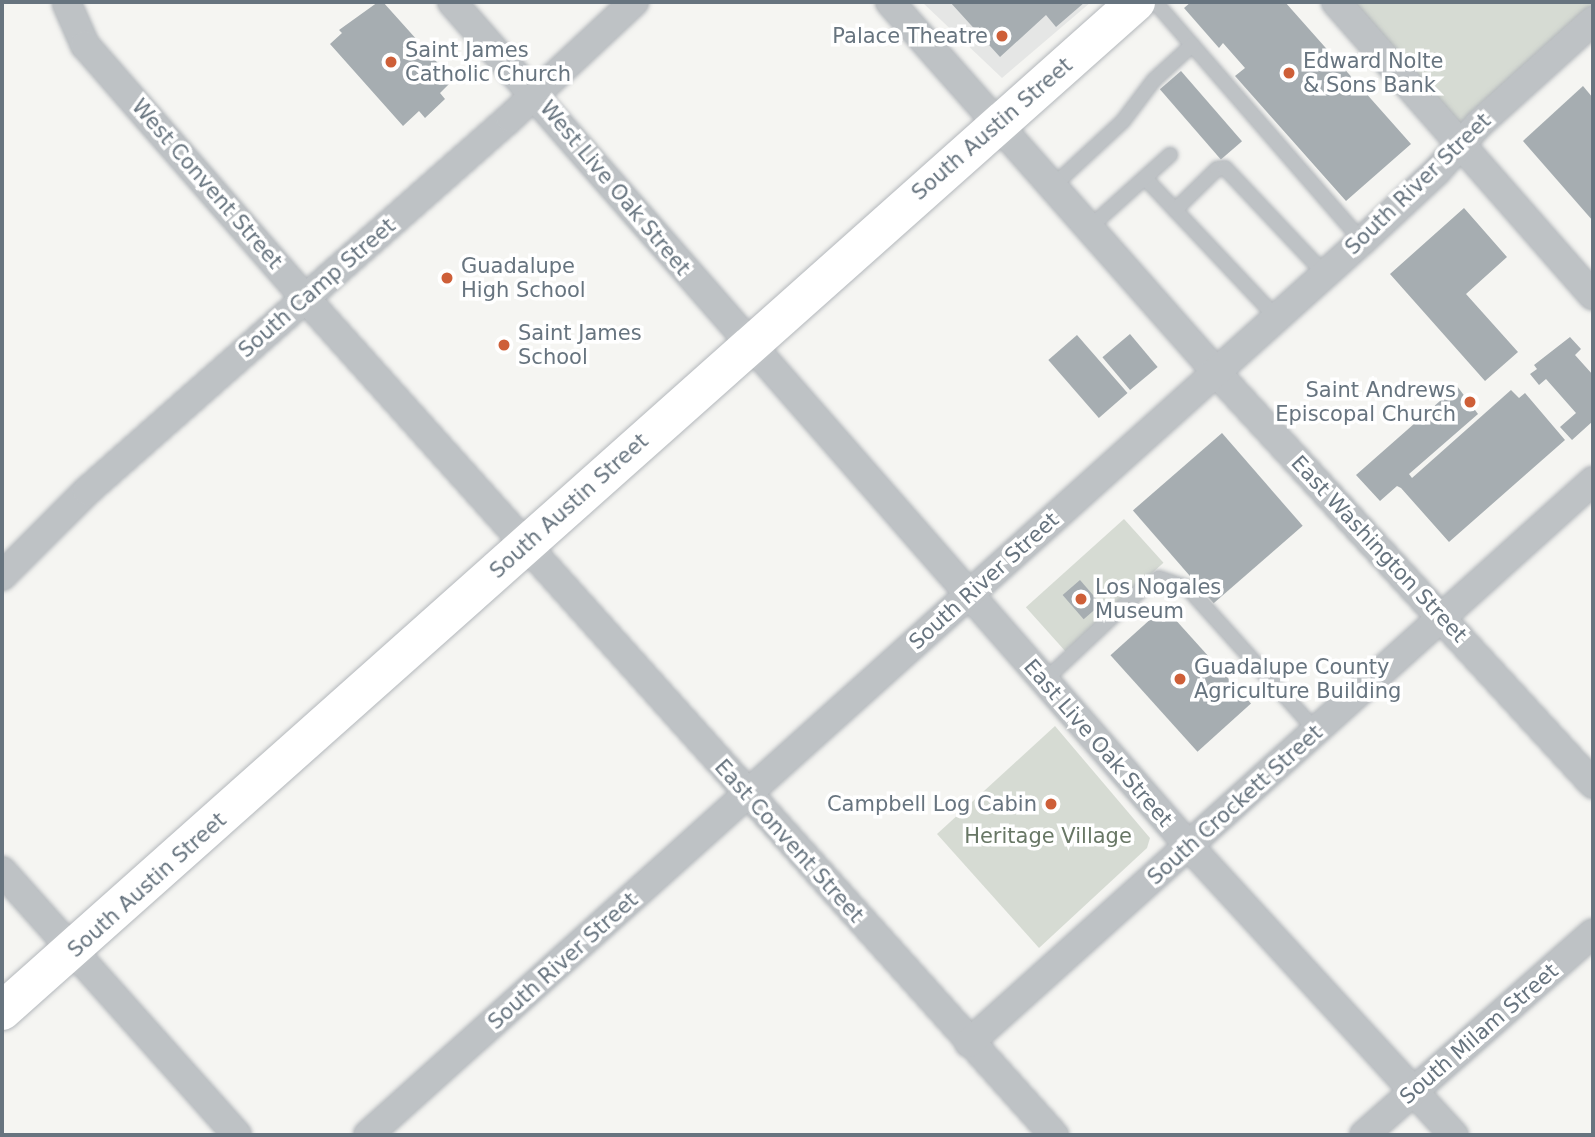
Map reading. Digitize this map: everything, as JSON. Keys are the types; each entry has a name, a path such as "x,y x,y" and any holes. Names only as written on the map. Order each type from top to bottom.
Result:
{"main road":[{"name":"South Austin Street","path":"2,1011 73,952 749,344 1136,2"}],"street":[{"name":"West Live Oak Street","path":"452,2 534,92 749,344"},
{"name":"South Camp Street","path":"2,576 87,491 306,299 634,2"},
{"name":"East Washington Street","path":"890,2 1000,123 1215,370 1593,784"},
{"path":"1336,2 1593,296"},
{"name":"West Convent Street","path":"67,4 85,45 525,547"},
{"name":"South River Street","path":"368,1135 748,796 1275,316 1362,241 1461,147 1479,124 1593,21"},
{"name":"East Live Oak Street","path":"749,344 1189,846 1416,1090 1454,1135"},
{"name":"South Crockett Street","path":"969,1043 1593,481"},
{"name":"East Convent Street","path":"525,547 1054,1135"},
{"path":"2,871 237,1135"},
{"name":"South Milam Street","path":"1364,1135 1593,933"}],"lane":[{"path":"1154,2 1362,241"},
{"path":"1054,185 1122,121 1154,80 1192,45"},
{"path":"1090,227 1170,155"},
{"path":"1175,210 1217,169 1225,168 1324,273"},
{"path":"1145,178 1275,316"},
{"path":"1044,681 1144,587 1159,578 1188,588 1317,732"}],"shaded area":[{"path":"922,2 1091,2 1002,78"}],"green space":[{"path":"1336,2 1593,2 1593,21 1461,147"},
{"path":"1124,519 1163,563 1065,651 1026,607"},
{"name":"Heritage Village","path":"1055,726 1150,838 1147,848 1039,948 937,834"}],"building":[{"name":"Saint James Catholic Church","path":"378,2 383,2 453,80 440,93 445,99 425,118 419,111 403,126 330,44 342,33 339,30"},
{"name":"Palace Theatre","path":"950,2 1085,2 1056,27 1046,15 1000,57"},
{"path":"1191,2 1285,2 1411,144 1346,201 1235,76 1245,68 1223,43 1219,48 1184,8"},
{"path":"1181,71 1242,141 1221,160 1160,89"},
{"path":"1583,86 1593,98 1593,221 1523,141"},
{"path":"1464,208 1507,257 1466,294 1518,352 1485,381 1390,274"},
{"path":"1130,334 1158,367 1130,390 1102,357"},
{"path":"1077,335 1128,393 1099,418 1048,360"},
{"path":"1570,337 1581,349 1575,355 1593,375 1593,421 1572,440 1560,427 1576,413 1546,379 1539,385 1530,374 1537,369 1534,365"},
{"path":"1457,386 1478,414 1409,474 1412,478 1511,390 1519,398 1525,393 1565,440 1449,542 1401,488 1397,486 1380,501 1356,475"},
{"path":"1222,433 1303,526 1214,603 1133,510"},
{"name":"Los Nogales Museum","path":"1080,580 1101,604 1084,619 1063,595"},
{"name":"Guadalupe County Agriculture Building","path":"1164,607 1251,704 1197,752 1110,655"}],"place":[{"name":"Palace Theatre","path":"1002,36"},
{"name":"Saint James Catholic Church","path":"391,62"},
{"name":"Edward Nolte & Sons Bank","path":"1289,73"},
{"name":"Guadalupe High School","path":"447,278"},
{"name":"Saint James School","path":"504,345"},
{"name":"Saint Andrews Episcopal Church","path":"1470,402"},
{"name":"Los Nogales Museum","path":"1081,599"},
{"name":"Guadalupe County Agriculture Building","path":"1180,679"},
{"name":"Campbell Log Cabin","path":"1051,804"}]}
